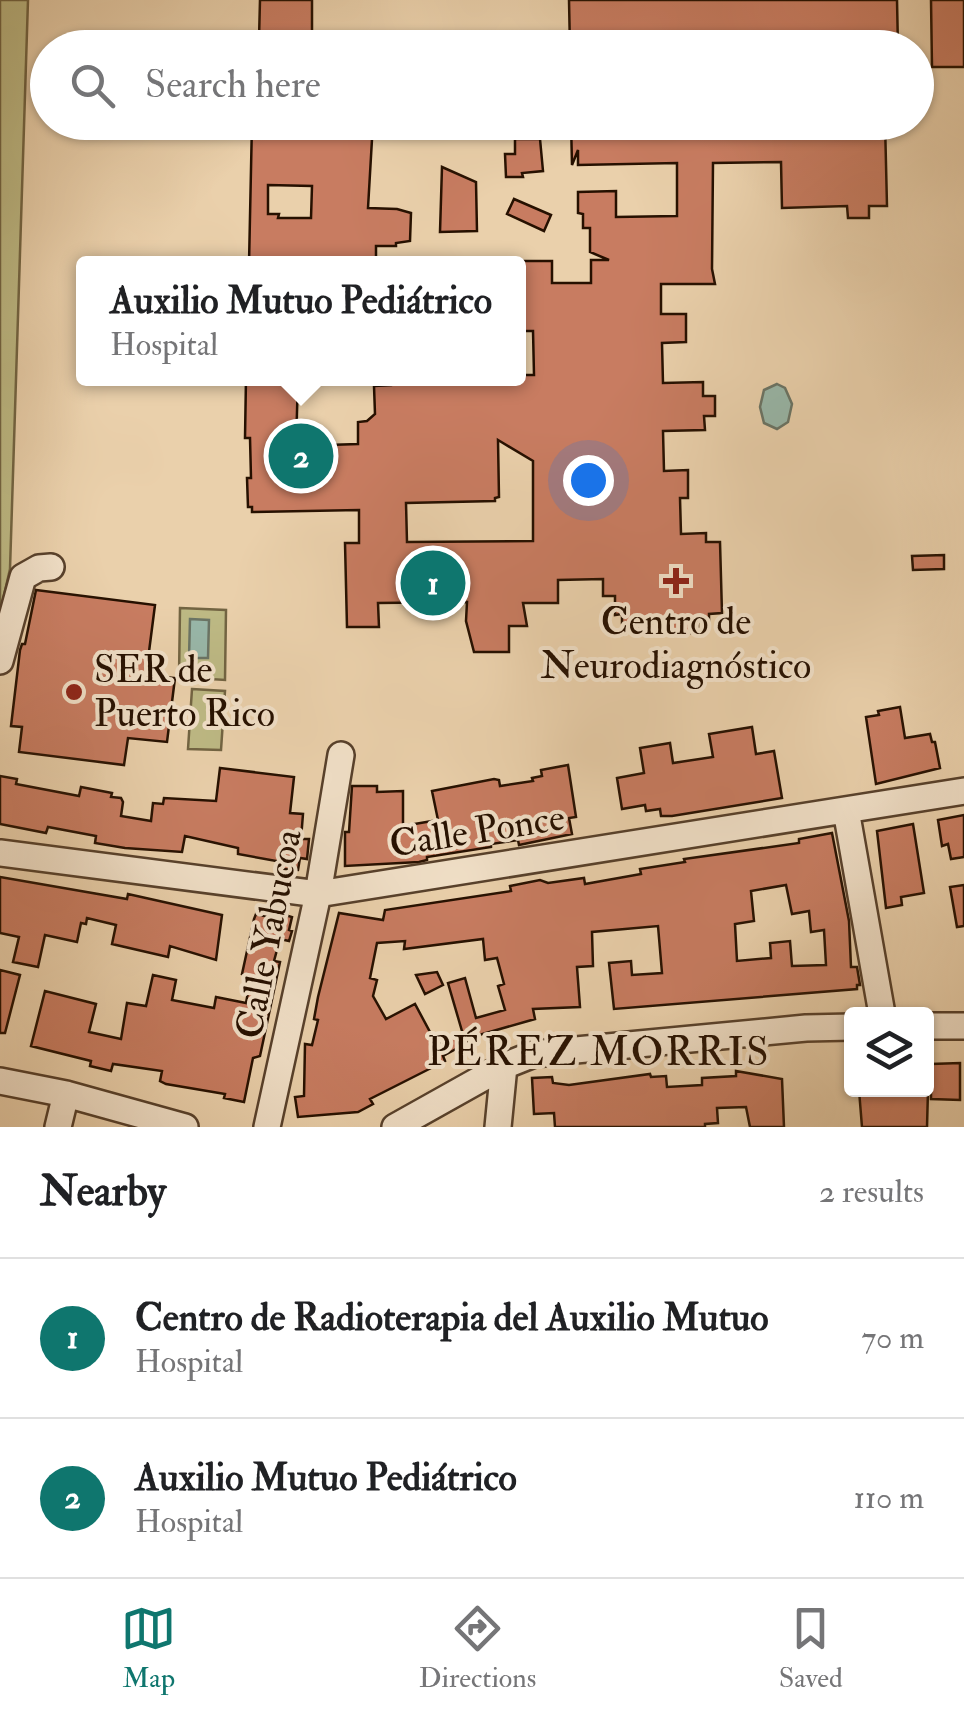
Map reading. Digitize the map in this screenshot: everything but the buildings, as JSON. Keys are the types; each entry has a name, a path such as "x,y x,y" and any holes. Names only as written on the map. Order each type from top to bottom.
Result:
{"street":[{"path":"0,661 23,576 51,567"},
{"name":"Calle Yabucoa","path":"268,1127 318,894 341,755"},
{"name":"Calle Ponce","path":"0,853 318,894 964,791"},
{"path":"846,810 881,1007"},
{"path":"934,1026 964,1026"},
{"path":"395,1127 504,1066 534,1054 844,1028"},
{"path":"498,1127 504,1066"},
{"path":"0,1081 66,1094 184,1127"},
{"path":"58,1127 66,1094"}],"shaded area":[{"path":"0,0 28,0 10,569 0,613"},
{"path":"777,384 785,388 792,404 788,422 777,429 764,423 760,407 764,390"},
{"path":"180,608 226,610 225,680 179,677"},
{"path":"190,619 209,620 208,658 189,658"},
{"path":"192,689 225,691 221,750 188,749"}],"place":[{"name":"Auxilio Mutuo Pediátrico","path":"301,456"},
{"name":"Centro de Neurodiagnóstico","path":"676,581"},
{"name":"Centro de Radioterapia del Auxilio Mutuo","path":"433,583"},
{"name":"SER de Puerto Rico","path":"74,692"}],"district":[{"name":"PÉREZ MORRIS","path":"599,1052"}]}
